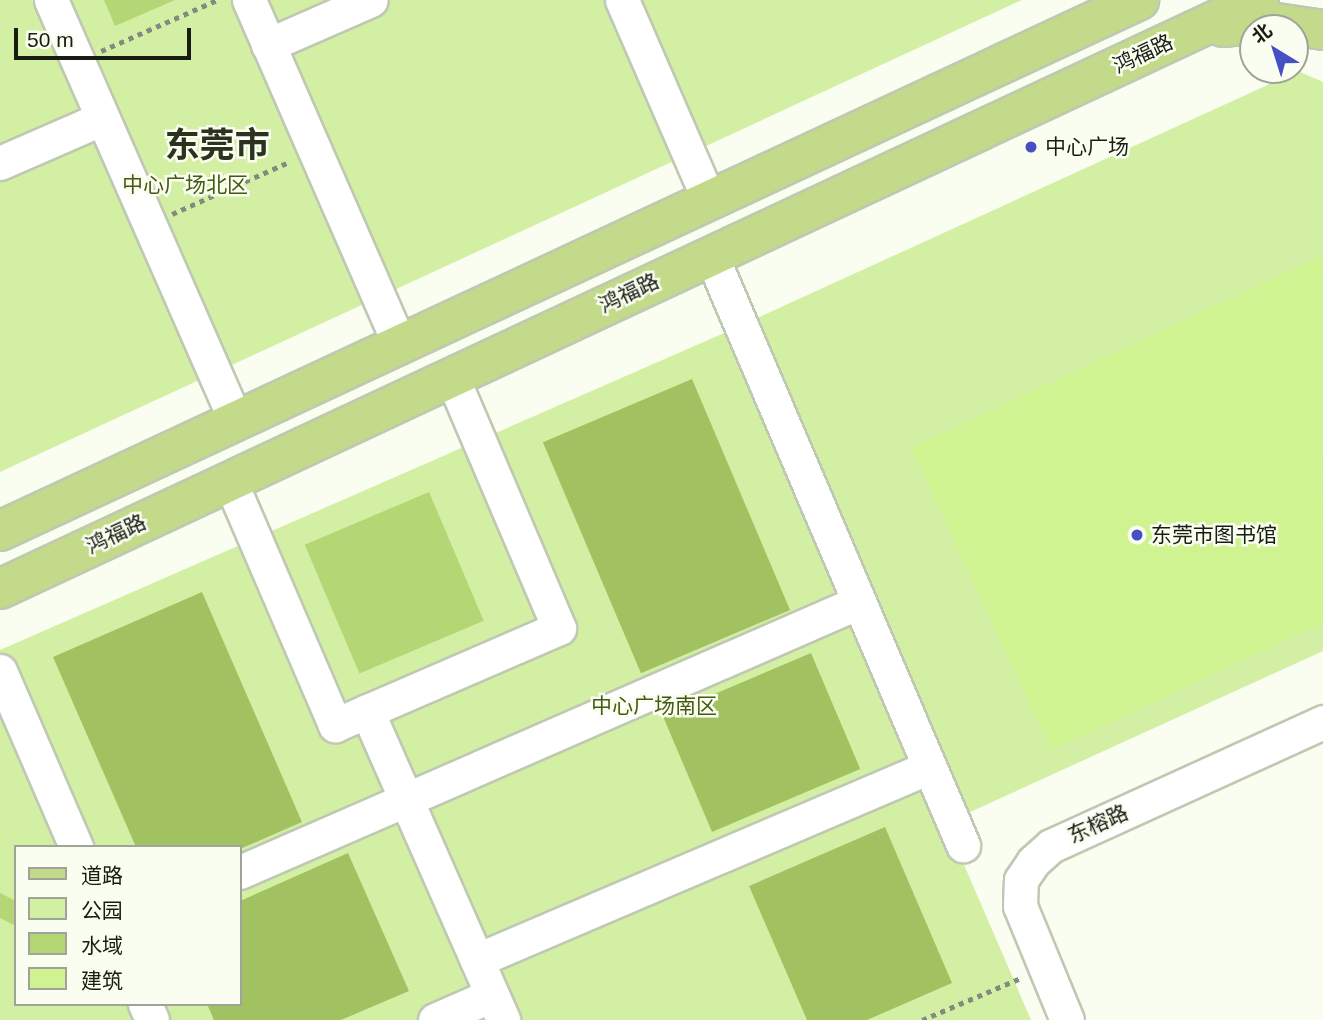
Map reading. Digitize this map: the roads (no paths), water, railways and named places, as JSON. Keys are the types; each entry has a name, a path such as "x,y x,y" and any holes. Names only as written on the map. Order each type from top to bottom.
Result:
{"main road":[{"path":"0,531 708,198 1139,0"},
{"name":"鸿福路","path":"0,589 1259,0"},
{"path":"1193,30 1270,22 1323,30"}],"street":[{"path":"51,0 235,420"},
{"path":"248,0 398,344"},
{"path":"268,45 371,0"},
{"path":"622,0 708,198"},
{"path":"0,163 103,118"},
{"path":"711,255 963,845"},
{"path":"230,481 335,725 559,628 452,377"},
{"path":"242,871 859,602"},
{"path":"0,671 75,845"},
{"path":"367,711 497,1008 435,1020"},
{"name":"东榕路","path":"1067,1020 1020,906 1021,880 1033,862 1051,846 1323,722"},
{"path":"477,960 929,767"}],"water":[{"path":"104,0 175,0 115,26"},
{"path":"429,492 484,621 359,674 305,545"},
{"path":"0,893 14,900 14,925 0,918"}],"place":[{"name":"中心广场","path":"1031,147"},
{"name":"东莞市图书馆","path":"1137,535"}],"district":[{"name":"东莞市","path":"217,145"}],"park label":[{"name":"中心广场北区","path":"185,185"},
{"name":"中心广场南区","path":"654,706"}]}
